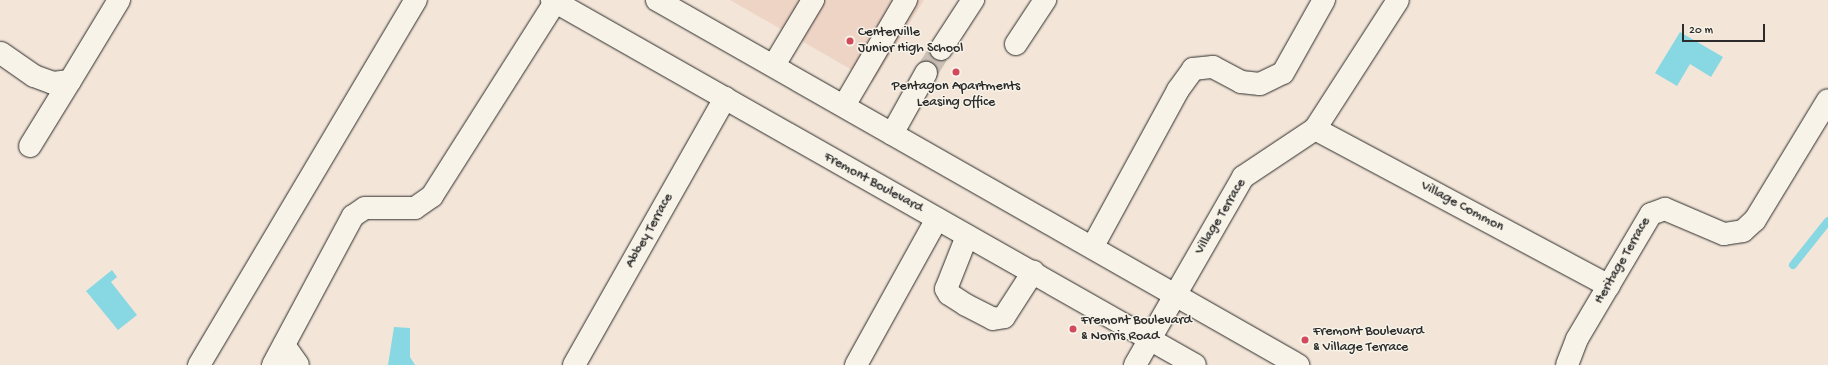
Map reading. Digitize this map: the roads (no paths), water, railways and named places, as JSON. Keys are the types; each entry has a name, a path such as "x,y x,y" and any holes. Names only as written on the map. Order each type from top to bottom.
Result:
{"street":[{"path":"30,146 119,0"},
{"path":"199,365 416,0"},
{"path":"657,0 845,104 892,134 1093,246 1298,365"},
{"path":"774,65 813,0"},
{"path":"845,104 906,0"},
{"path":"941,49 973,0"},
{"path":"1016,44 1045,0"},
{"path":"1093,246 1178,90 1194,69 1213,67 1241,82 1260,84 1283,73 1324,0"},
{"name":"Village Terrace","path":"1135,365 1243,177 1315,129 1398,0"},
{"path":"273,365 353,216 365,208 415,208 432,196 554,1"},
{"name":"Fremont Boulevard","path":"554,1 1195,365"},
{"path":"1,53 41,78 53,83 70,80"},
{"path":"892,134 926,73"},
{"name":"Abbey Terrace","path":"574,365 725,98"},
{"name":"Heritage Terrace","path":"1567,365 1577,339 1651,214 1665,209 1724,234 1743,231 1755,220 1828,100"},
{"name":"Village Common","path":"1315,129 1608,286"},
{"path":"856,365 937,219"},
{"path":"967,236 946,289 949,294 966,305 993,319 1004,317 1033,272"},
{"path":"284,345 298,365"}],"water":[{"path":"1680,32 1723,57 1711,77 1690,64 1677,86 1655,73"},
{"path":"112,270 117,277 111,282 137,315 118,330 86,291"},
{"path":"394,327 410,328 410,357 415,365 388,365"}],"waterway":[{"path":"1793,265 1828,221"}],"tunnel":[{"path":"926,73 941,49"}],"place":[{"name":"Centerville Junior High School","path":"850,41"},
{"name":"Pentagon Apartments Leasing Office","path":"956,72"},
{"name":"Fremont Boulevard & Norris Road","path":"1073,329"},
{"name":"Fremont Boulevard & Village Terrace","path":"1305,340"}]}
